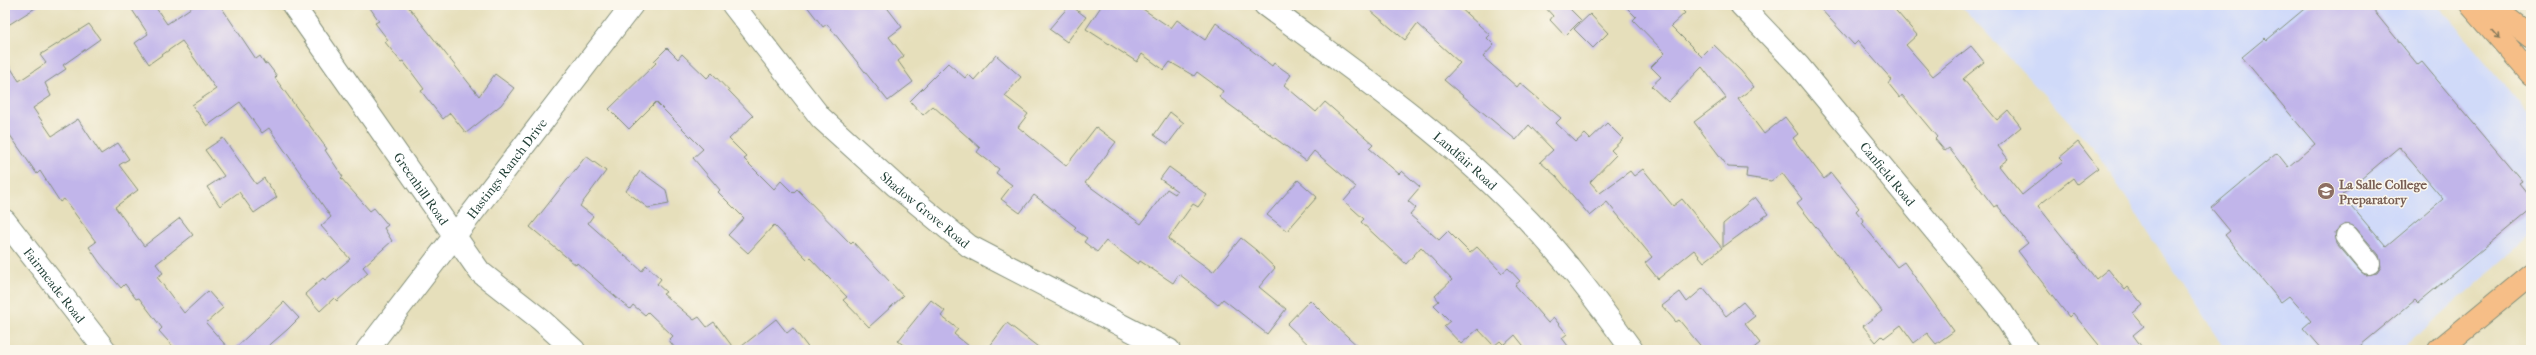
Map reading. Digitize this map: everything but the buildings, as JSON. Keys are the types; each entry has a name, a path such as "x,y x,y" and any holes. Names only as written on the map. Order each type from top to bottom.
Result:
{"main road":[{"path":"2470,5 2531,74"},
{"path":"2490,5 2531,37"},
{"path":"2439,350 2531,274"}],"street":[{"name":"Greenhill Road","path":"293,5 480,272 541,320 574,350"},
{"name":"Hastings Ranch Drive","path":"367,350 632,5"},
{"name":"Shadow Grove Road","path":"733,5 821,118 896,186 969,246 1169,350"},
{"name":"Landfair Road","path":"1265,5 1413,114 1516,207 1590,292 1632,350"},
{"name":"Canfield Road","path":"1741,5 1798,65 1999,308 2027,350"},
{"name":"Fairmeade Road","path":"5,221 105,350"},
{"path":"2347,236 2368,263"}],"shaded area":[{"name":"La Salle College Preparatory","path":"1960,5 2438,5 2531,117 2531,235 2401,350 2225,350 2093,147"}],"place":[{"name":"La Salle College Preparatory","path":"2326,191"}]}
